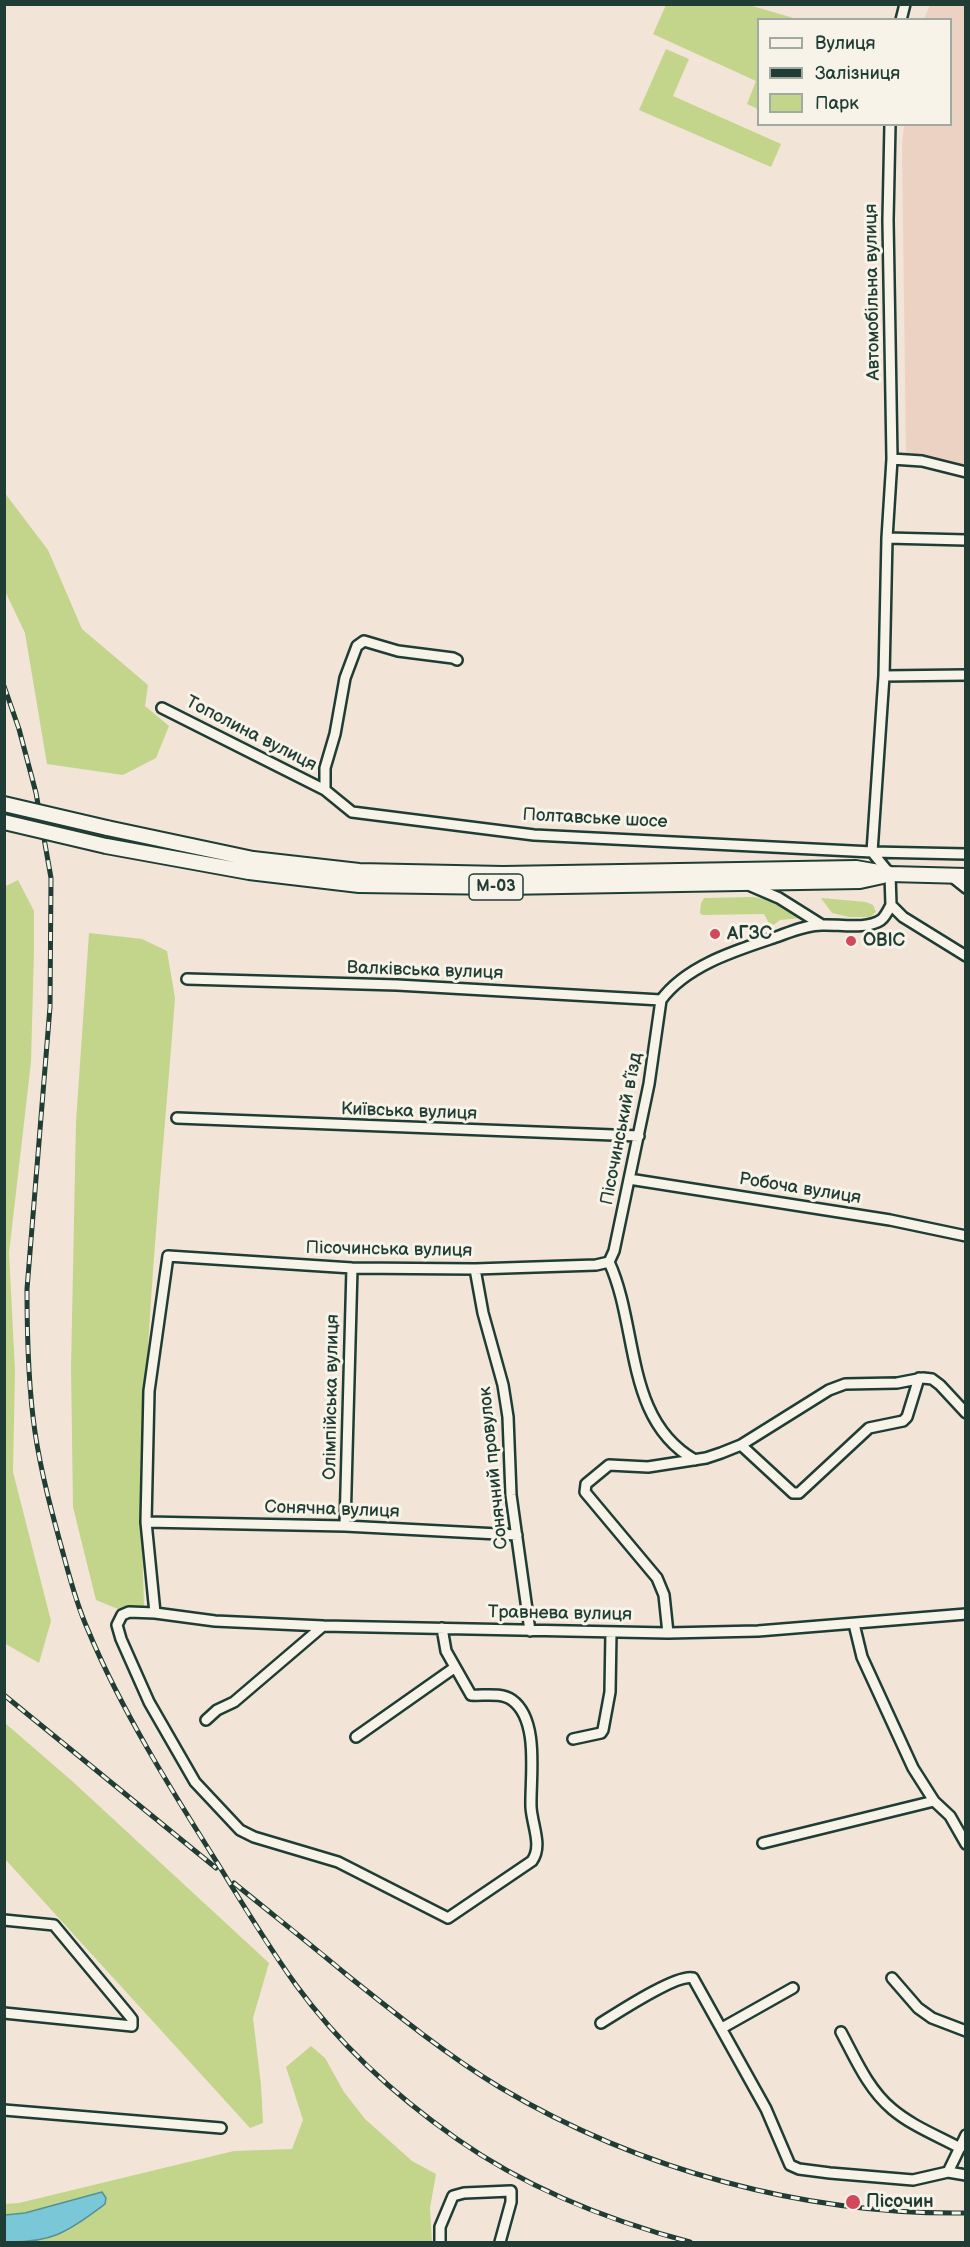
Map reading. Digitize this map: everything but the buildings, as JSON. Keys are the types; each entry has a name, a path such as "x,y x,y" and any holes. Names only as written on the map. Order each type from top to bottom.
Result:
{"highway":[{"name":"М-03","path":"4,804 253,859 359,871 503,874 856,868 890,874 966,876"},
{"name":"М-03","path":"4,822 106,846 249,872 359,885 503,887 745,884 860,881 890,874"}],"street":[{"name":"Автомобільна вулиця","path":"872,852 884,676 886,537 892,459 888,220 890,126"},
{"path":"892,459 922,461 966,472"},
{"path":"886,537 966,540"},
{"name":"Тополина вулиця","path":"162,708 325,790 325,768 335,735 345,678 357,646 364,641 398,651 457,660"},
{"path":"884,676 966,675"},
{"name":"Полтавське шосе","path":"325,790 352,812 523,833 872,852 966,854"},
{"path":"661,1000 678,982 721,958 803,928 822,925 849,926 881,920 891,905 890,874 872,852"},
{"path":"951,876 966,888"},
{"path":"745,884 779,898 822,925"},
{"path":"891,905 903,917 966,956"},
{"name":"Валківська вулиця","path":"187,979 397,985 661,1000"},
{"name":"Пісочинський в’їзд","path":"609,1262 614,1251 639,1136 661,1000"},
{"name":"Київська вулиця","path":"177,1119 639,1136"},
{"name":"Робоча вулиця","path":"629,1179 890,1220 966,1236"},
{"name":"Пісочинська вулиця","path":"146,1522 149,1391 168,1256 352,1268 474,1269 596,1265 609,1262"},
{"path":"609,1262 621,1296 642,1394 658,1426 685,1454 695,1460"},
{"name":"Олімпійська вулиця","path":"345,1526 352,1268"},
{"name":"Сонячний провулок","path":"474,1269 483,1313 496,1356 508,1417 511,1496 530,1631"},
{"path":"741,1445 793,1493 799,1493 869,1428 903,1421 907,1417 919,1378"},
{"path":"668,1633 664,1595 657,1578 584,1490 586,1484 609,1465 648,1467 706,1458 741,1445 845,1384 897,1383 919,1378 932,1379 966,1413"},
{"path":"146,1522 155,1613"},
{"name":"Сонячна вулиця","path":"146,1522 345,1526 517,1536"},
{"name":"Травнева вулиця","path":"454,1668 471,1695 502,1696 512,1700 523,1713 531,1744 533,1773 531,1806 538,1849 532,1862 448,1918 338,1862 254,1837 240,1830 195,1782 150,1702 121,1640 117,1625 122,1615 129,1612 215,1621 323,1626 668,1633 755,1631 966,1614"},
{"path":"854,1624 862,1657 914,1768 934,1801 950,1816 966,1844"},
{"path":"206,1719 217,1710 234,1702 323,1626"},
{"path":"356,1737 454,1668 444,1646 442,1628"},
{"path":"573,1739 602,1733 610,1692 611,1632"},
{"path":"763,1843 934,1801"},
{"path":"4,1920 54,1925 132,2019 132,2026 4,2013"},
{"path":"601,2023 648,1995 687,1976 695,1980 722,2028 766,2109 786,2160 790,2164 799,2169 914,2180 948,2172 966,2175"},
{"path":"892,1978 918,2008 932,2018 966,2031"},
{"path":"722,2028 793,1988"},
{"path":"841,2032 862,2073 891,2108 909,2121 960,2148"},
{"path":"4,2110 221,2128"},
{"path":"948,2172 966,2135"},
{"path":"440,2242 440,2228 453,2196 464,2193 511,2192 511,2202 501,2242"}],"shaded area":[{"path":"930,5 965,5 965,471 906,453 902,145 904,126 952,126 952,18 924,18"}],"green space":[{"path":"666,5 749,5 794,18 757,18 757,109 747,104 756,81 653,34"},
{"path":"666,49 689,59 673,96 781,144 771,167 639,110"},
{"path":"4,492 48,550 82,629 148,685 145,706 169,726 156,758 123,775 47,764 25,633 5,591"},
{"path":"18,880 34,911 34,949 31,1062 9,1253 15,1371 13,1472 51,1621 39,1663 4,1643 4,890 6,886"},
{"path":"754,897 770,900 799,914 801,918 780,920 771,927 764,914 702,915 700,913 704,898"},
{"path":"821,898 866,902 873,905 876,912 870,917 849,917 832,913"},
{"path":"89,933 142,939 167,951 175,998 146,1378 142,1530 144,1606 123,1611 96,1600 73,1507 71,1367 76,1122"},
{"path":"5,1723 72,1781 269,1963 253,2018 263,2123 250,2128 5,1859"},
{"path":"311,2046 325,2058 344,2092 365,2119 412,2161 436,2174 430,2208 432,2242 5,2242 4,2204 19,2203 234,2151 292,2149 303,2120 286,2067"}],"water":[{"path":"102,2192 106,2198 105,2204 69,2229 48,2238 5,2242 5,2215 25,2213"}],"railway":[{"path":"4,686 19,729 36,793 51,878 50,1007 27,1289 31,1396 40,1463 47,1493 77,1602 101,1660 148,1750 256,1925 296,1985 350,2049 435,2123 484,2157 512,2173 540,2188 599,2213 690,2242"},
{"path":"4,1695 216,1868"},
{"path":"234,1883 385,2005 461,2062 501,2088 554,2117 609,2142 666,2164 725,2182 785,2196 845,2206 905,2212 966,2213"}],"place":[{"name":"АГЗС","path":"715,934"},
{"name":"ОВІС","path":"851,941"},
{"name":"Пісочин","path":"853,2202"}]}
